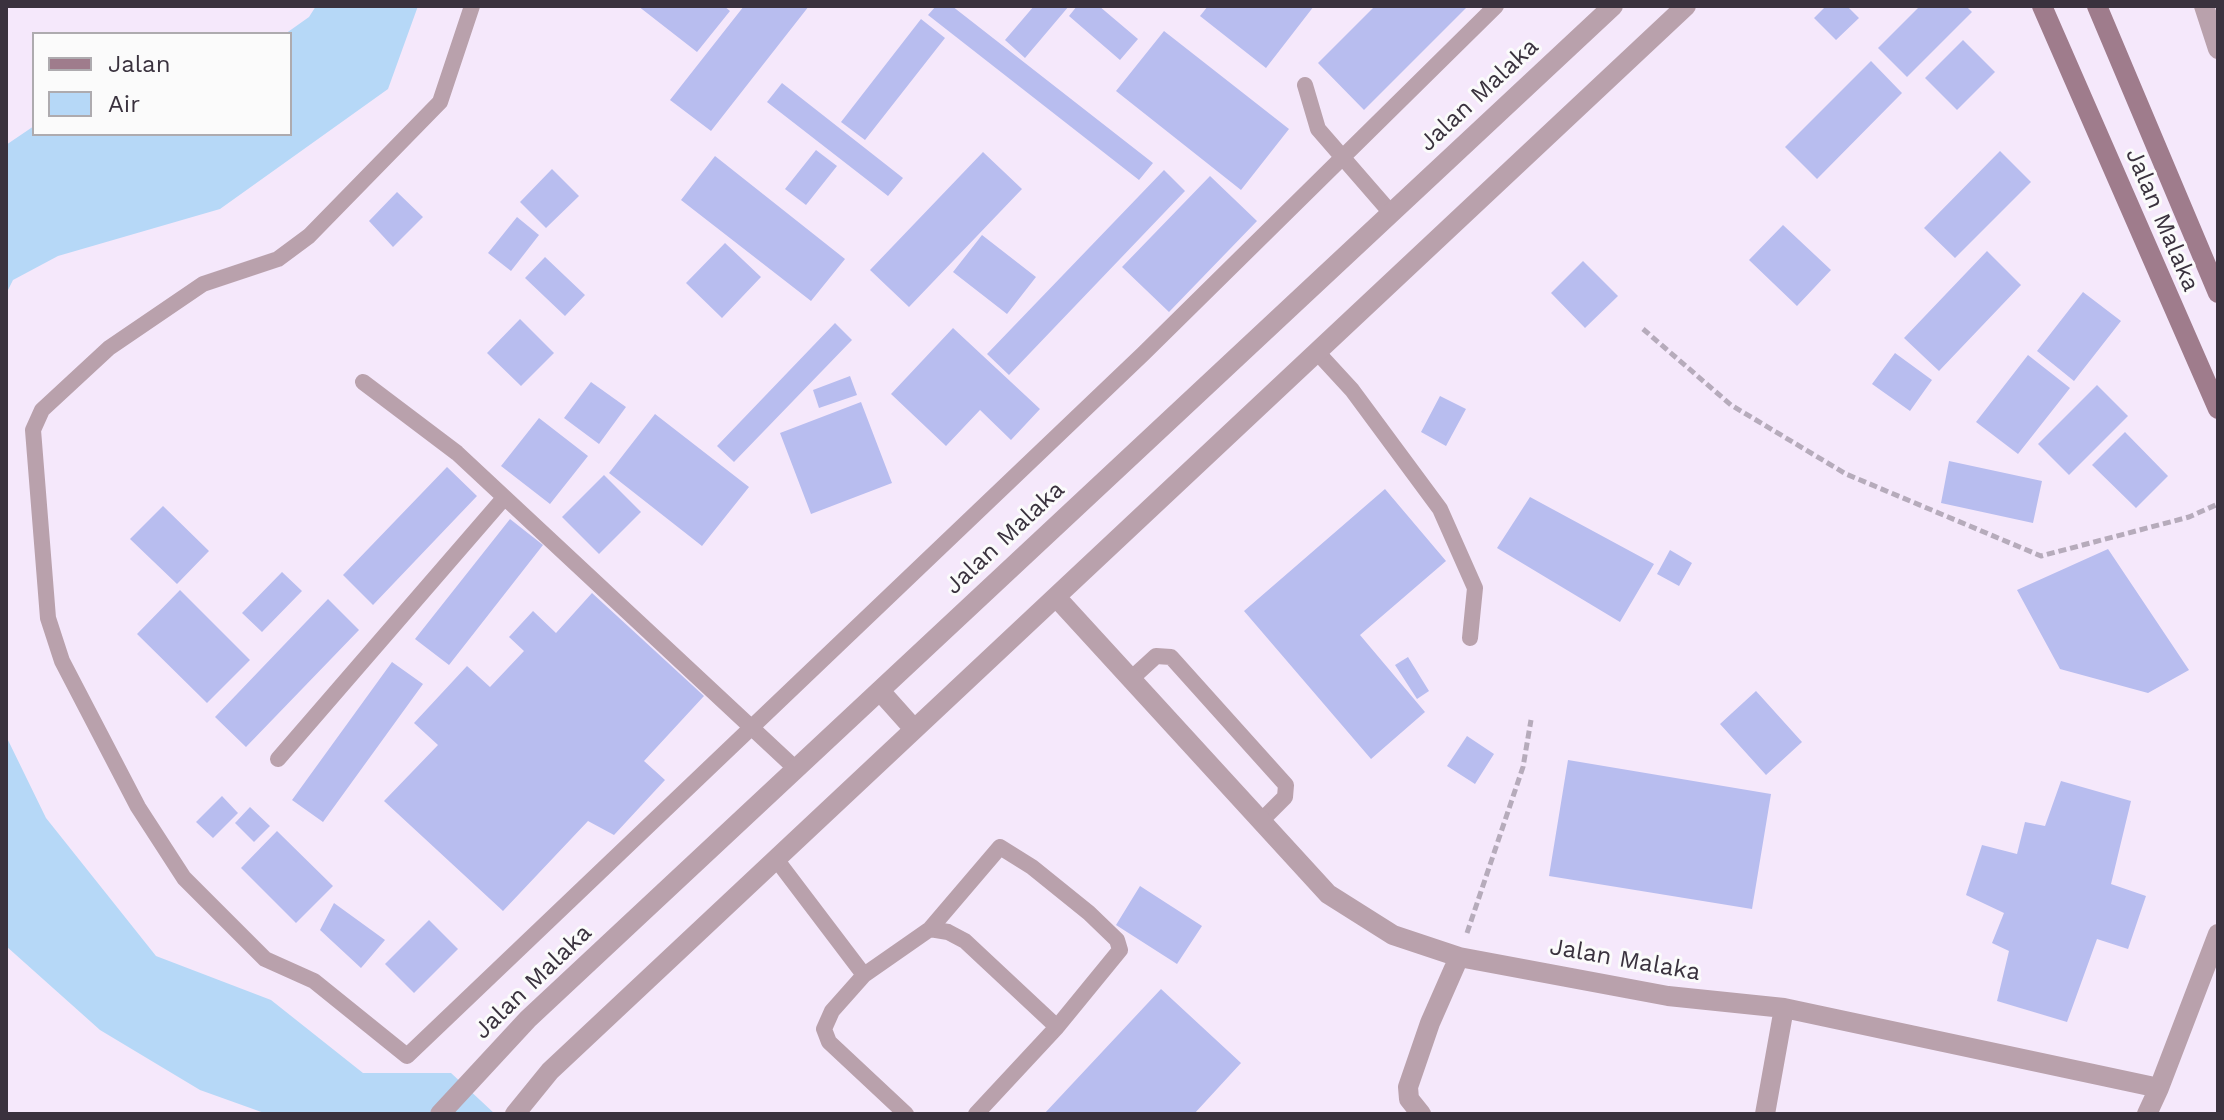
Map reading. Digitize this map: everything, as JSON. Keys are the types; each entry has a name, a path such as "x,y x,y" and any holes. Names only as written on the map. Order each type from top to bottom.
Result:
{"street":[{"name":"Jalan Malaka","path":"440,1114 528,1019 1613,6"},
{"path":"515,1114 550,1071 1686,6"},
{"name":"Jalan Malaka","path":"2042,6 2218,409"},
{"name":"Jalan Malaka","path":"2097,6 2218,293"},
{"path":"2204,6 2218,49"},
{"name":"Jalan Malaka","path":"1056,597 1328,894 1393,935 1459,957 1668,996 1784,1008 2159,1088"},
{"path":"880,691 914,729"},
{"path":"2147,1114 2218,934"},
{"path":"1421,1114 1409,1099 1408,1087 1430,1023 1459,957"},
{"path":"1765,1114 1784,1008"}],"lane":[{"path":"472,6 440,102 309,236 278,259 203,284 109,348 42,410 33,430 40,551 48,618 62,661 138,807 184,878 265,959 314,981 407,1056 1143,354 1496,6"},
{"path":"1305,85 1318,129 1391,213"},
{"path":"1317,352 1356,396 1440,509 1475,588 1470,638"},
{"path":"363,382 457,453 796,769"},
{"path":"278,759 504,498"},
{"path":"1127,674 1156,656 1171,657 1286,785 1285,797 1261,821"},
{"path":"906,1114 829,1042 824,1029 832,1011 864,975 930,929 1000,847 1032,867 1089,913 1117,940 1120,950 1057,1027 976,1114"},
{"path":"776,859 864,975"},
{"path":"930,929 948,932 965,941 1057,1027"}],"path":[{"path":"1643,329 1731,405 1846,474 2041,556 2189,517 2218,504"},
{"path":"1459,957 1523,767 1531,720"}],"water":[{"path":"316,6 418,6 388,89 220,209 58,256 13,280 6,294 6,145 32,127 32,136 292,136 292,32 288,32 309,17"},
{"path":"6,736 46,818 156,956 271,1000 363,1073 451,1073 495,1114 267,1114 200,1090 100,1030 6,946"}],"building":[{"path":"638,6 724,6 730,11 697,52"},
{"path":"744,6 809,6 711,131 670,100"},
{"path":"936,6 952,6 1153,163 1139,180 928,15"},
{"path":"1034,6 1069,6 1025,58 1005,40"},
{"path":"1077,6 1099,6 1138,39 1120,60 1069,16"},
{"path":"1208,6 1314,6 1266,68 1200,16"},
{"path":"1375,6 1468,6 1364,110 1318,63"},
{"path":"1826,6 1847,6 1859,18 1836,40 1814,18"},
{"path":"1920,6 1966,6 1972,12 1907,77 1878,48"},
{"path":"921,19 945,38 865,140 841,122"},
{"path":"1164,31 1289,129 1241,190 1116,91"},
{"path":"1963,40 1995,72 1957,110 1925,78"},
{"path":"1871,61 1902,93 1817,179 1785,147"},
{"path":"782,83 903,178 888,196 767,102"},
{"path":"816,150 837,166 806,205 785,189"},
{"path":"2000,151 2031,182 1955,258 1924,228"},
{"path":"983,152 1022,189 909,307 870,270"},
{"path":"715,156 845,259 811,301 681,200"},
{"path":"552,169 579,196 546,228 520,202"},
{"path":"1164,170 1185,191 1009,375 987,354"},
{"path":"1210,176 1257,221 1169,312 1122,267"},
{"path":"397,192 423,217 393,247 369,221"},
{"path":"517,217 539,235 511,271 488,253"},
{"path":"1783,225 1831,270 1797,306 1749,260"},
{"path":"982,235 1036,277 1007,314 953,272"},
{"path":"725,243 761,277 722,318 686,283"},
{"path":"1987,251 2021,285 1939,371 1904,338"},
{"path":"545,257 585,295 565,316 525,278"},
{"path":"1583,261 1618,296 1585,328 1551,293"},
{"path":"2083,292 2121,321 2074,381 2037,351"},
{"path":"520,319 554,353 521,386 487,353"},
{"path":"835,323 852,340 734,462 717,446"},
{"path":"953,328 1040,409 1011,440 980,410 946,446 891,394"},
{"path":"1895,353 1932,380 1910,411 1872,384"},
{"path":"2028,355 2070,388 2018,454 1976,422"},
{"path":"850,376 857,395 819,408 813,390"},
{"path":"591,382 626,407 599,444 564,418"},
{"path":"2097,385 2128,416 2069,475 2038,444"},
{"path":"1440,396 1466,409 1446,446 1421,432"},
{"path":"861,402 892,483 811,514 780,433"},
{"path":"655,414 749,487 702,546 609,473"},
{"path":"539,418 588,456 550,504 501,466"},
{"path":"2125,432 2168,476 2136,508 2092,465"},
{"path":"1949,461 2042,481 2033,523 1941,503"},
{"path":"447,467 477,496 373,605 343,575"},
{"path":"604,475 641,512 599,554 562,517"},
{"path":"1385,489 1446,561 1360,635 1425,712 1371,759 1244,611"},
{"path":"1530,497 1654,564 1620,622 1497,548"},
{"path":"163,506 209,551 177,584 130,539"},
{"path":"510,519 543,545 449,665 415,639"},
{"path":"2108,549 2189,670 2148,693 2060,669 2017,590"},
{"path":"1670,550 1692,563 1679,586 1657,574"},
{"path":"282,572 302,591 262,632 242,613"},
{"path":"180,590 250,660 207,703 137,634"},
{"path":"592,593 704,696 644,761 665,780 614,835 588,821 503,911 384,801 438,745 414,723 467,666 490,687 524,651 509,637 533,611 556,633"},
{"path":"328,599 359,630 246,747 215,717"},
{"path":"1408,657 1429,691 1417,699 1395,665"},
{"path":"392,662 423,684 323,822 292,800"},
{"path":"1756,691 1802,742 1766,775 1720,724"},
{"path":"1467,736 1494,754 1475,784 1447,766"},
{"path":"1568,760 1771,794 1752,909 1549,876"},
{"path":"2061,781 2131,801 2111,884 2146,896 2128,949 2097,939 2067,1022 1997,1001 2009,951 1992,943 2004,913 1966,895 1982,845 2017,854 2025,822 2045,826"},
{"path":"222,796 238,813 213,838 196,822"},
{"path":"250,807 270,826 254,842 235,823"},
{"path":"277,831 333,886 296,923 241,868"},
{"path":"1140,886 1202,926 1177,964 1116,925"},
{"path":"334,903 385,940 361,968 320,930"},
{"path":"429,920 458,949 414,993 385,964"},
{"path":"1161,989 1241,1063 1194,1114 1044,1114"}]}
